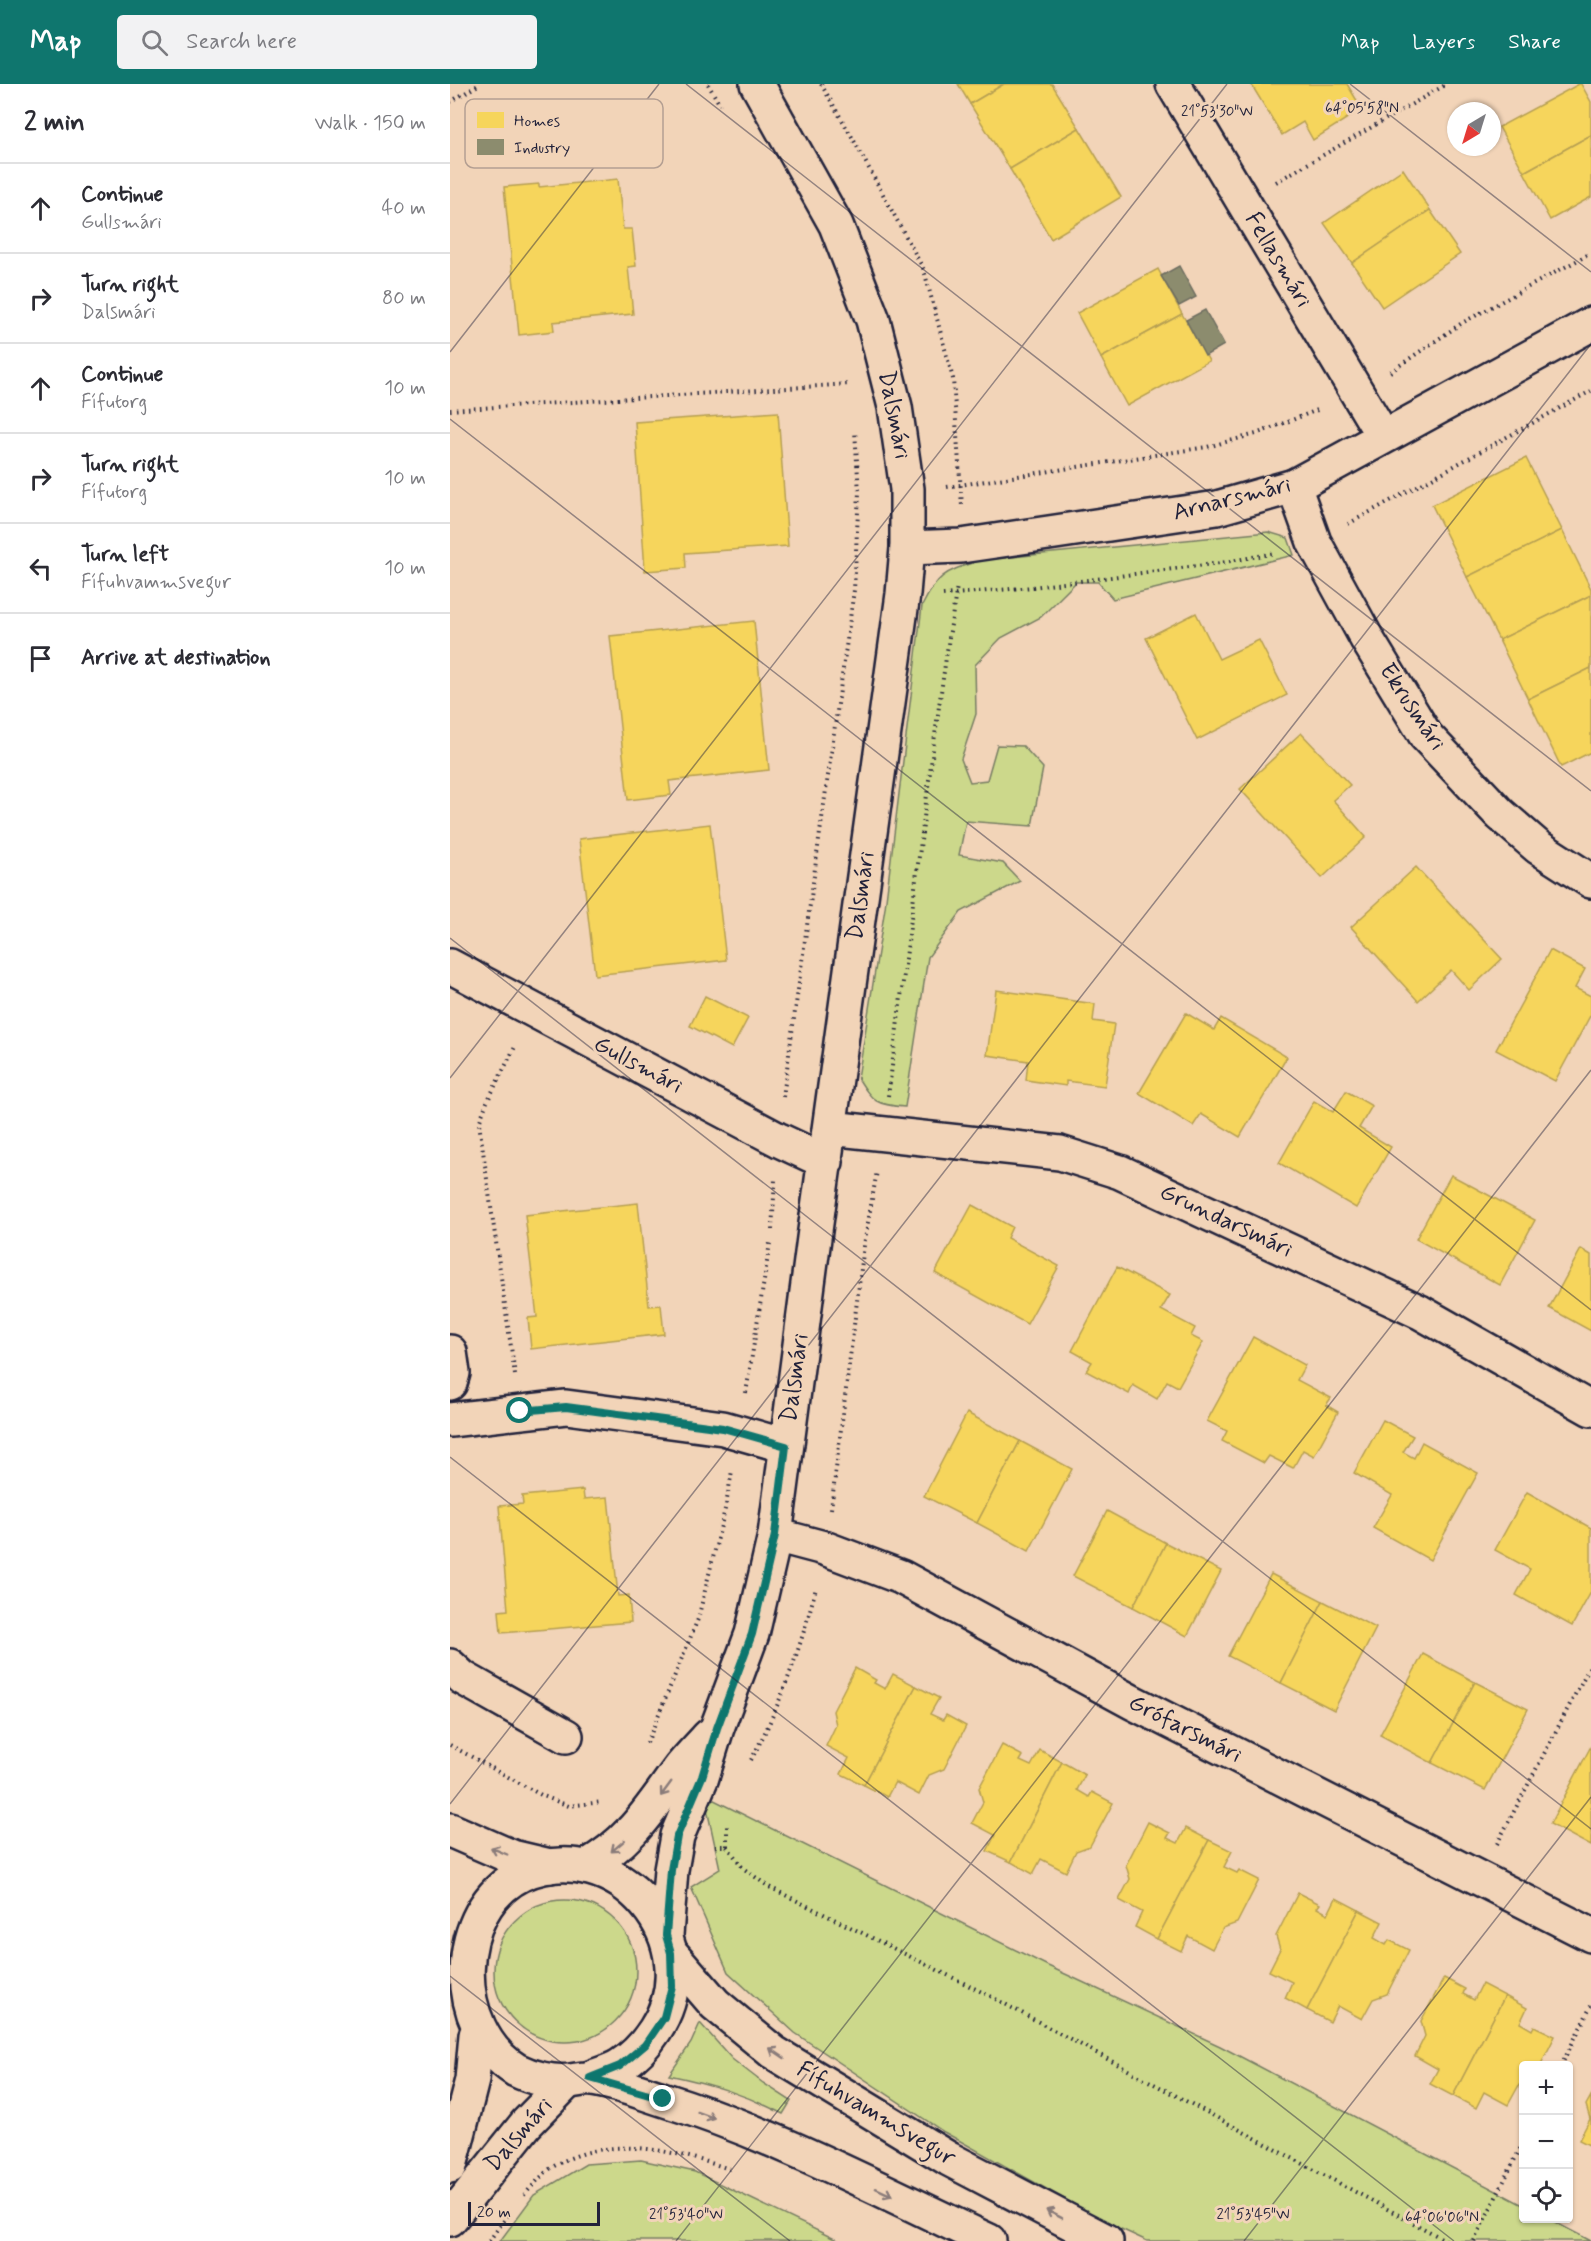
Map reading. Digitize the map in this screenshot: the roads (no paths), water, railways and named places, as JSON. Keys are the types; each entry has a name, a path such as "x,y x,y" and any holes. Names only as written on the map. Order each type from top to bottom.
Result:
{"street":[{"name":"Dalsmári","path":"450,2219 526,2124 578,2080 620,2066 645,2045 664,2017 672,1986 668,1944 671,1870 677,1836 702,1777 717,1728 752,1634 775,1535 903,594 907,548 907,489 895,407 873,320 836,225 758,84"},
{"name":"Fellasmári","path":"1173,84 1383,436"},
{"name":"Arnarsmári","path":"907,548 961,546 1217,508 1294,486 1591,324"},
{"name":"Ekrusmári","path":"1294,486 1314,542 1367,639 1426,736 1500,814 1538,847 1591,881"},
{"name":"Gullsmári","path":"450,966 779,1140 826,1162"},
{"name":"Grundarsmári","path":"830,1128 1060,1153 1120,1172 1420,1312 1591,1409"},
{"path":"450,1352 453,1373 450,1383"},
{"path":"450,1420 566,1407 740,1432 786,1446"},
{"name":"Grófarsmári","path":"775,1535 824,1548 901,1577 1132,1702 1591,1935"},
{"path":"450,1666 463,1678 566,1736"},
{"name":"Dalsmári","path":"586,1867 607,1855 632,1832 682,1766 717,1728"},
{"path":"450,1830 512,1857 550,1866"},
{"path":"550,1866 523,1873 498,1887 479,1907 465,1931 457,1959 454,1983 464,2012 476,2035 494,2054 516,2070 540,2079 578,2080 663,2099 765,2136 989,2241"},
{"name":"Fífuhvammsvegur","path":"550,1866 586,1867 612,1876 635,1891 653,1911 668,1944 715,2004 774,2052 949,2159 1106,2241"},
{"name":"Dalsmári","path":"450,2166 472,2080 476,2035"}]}
